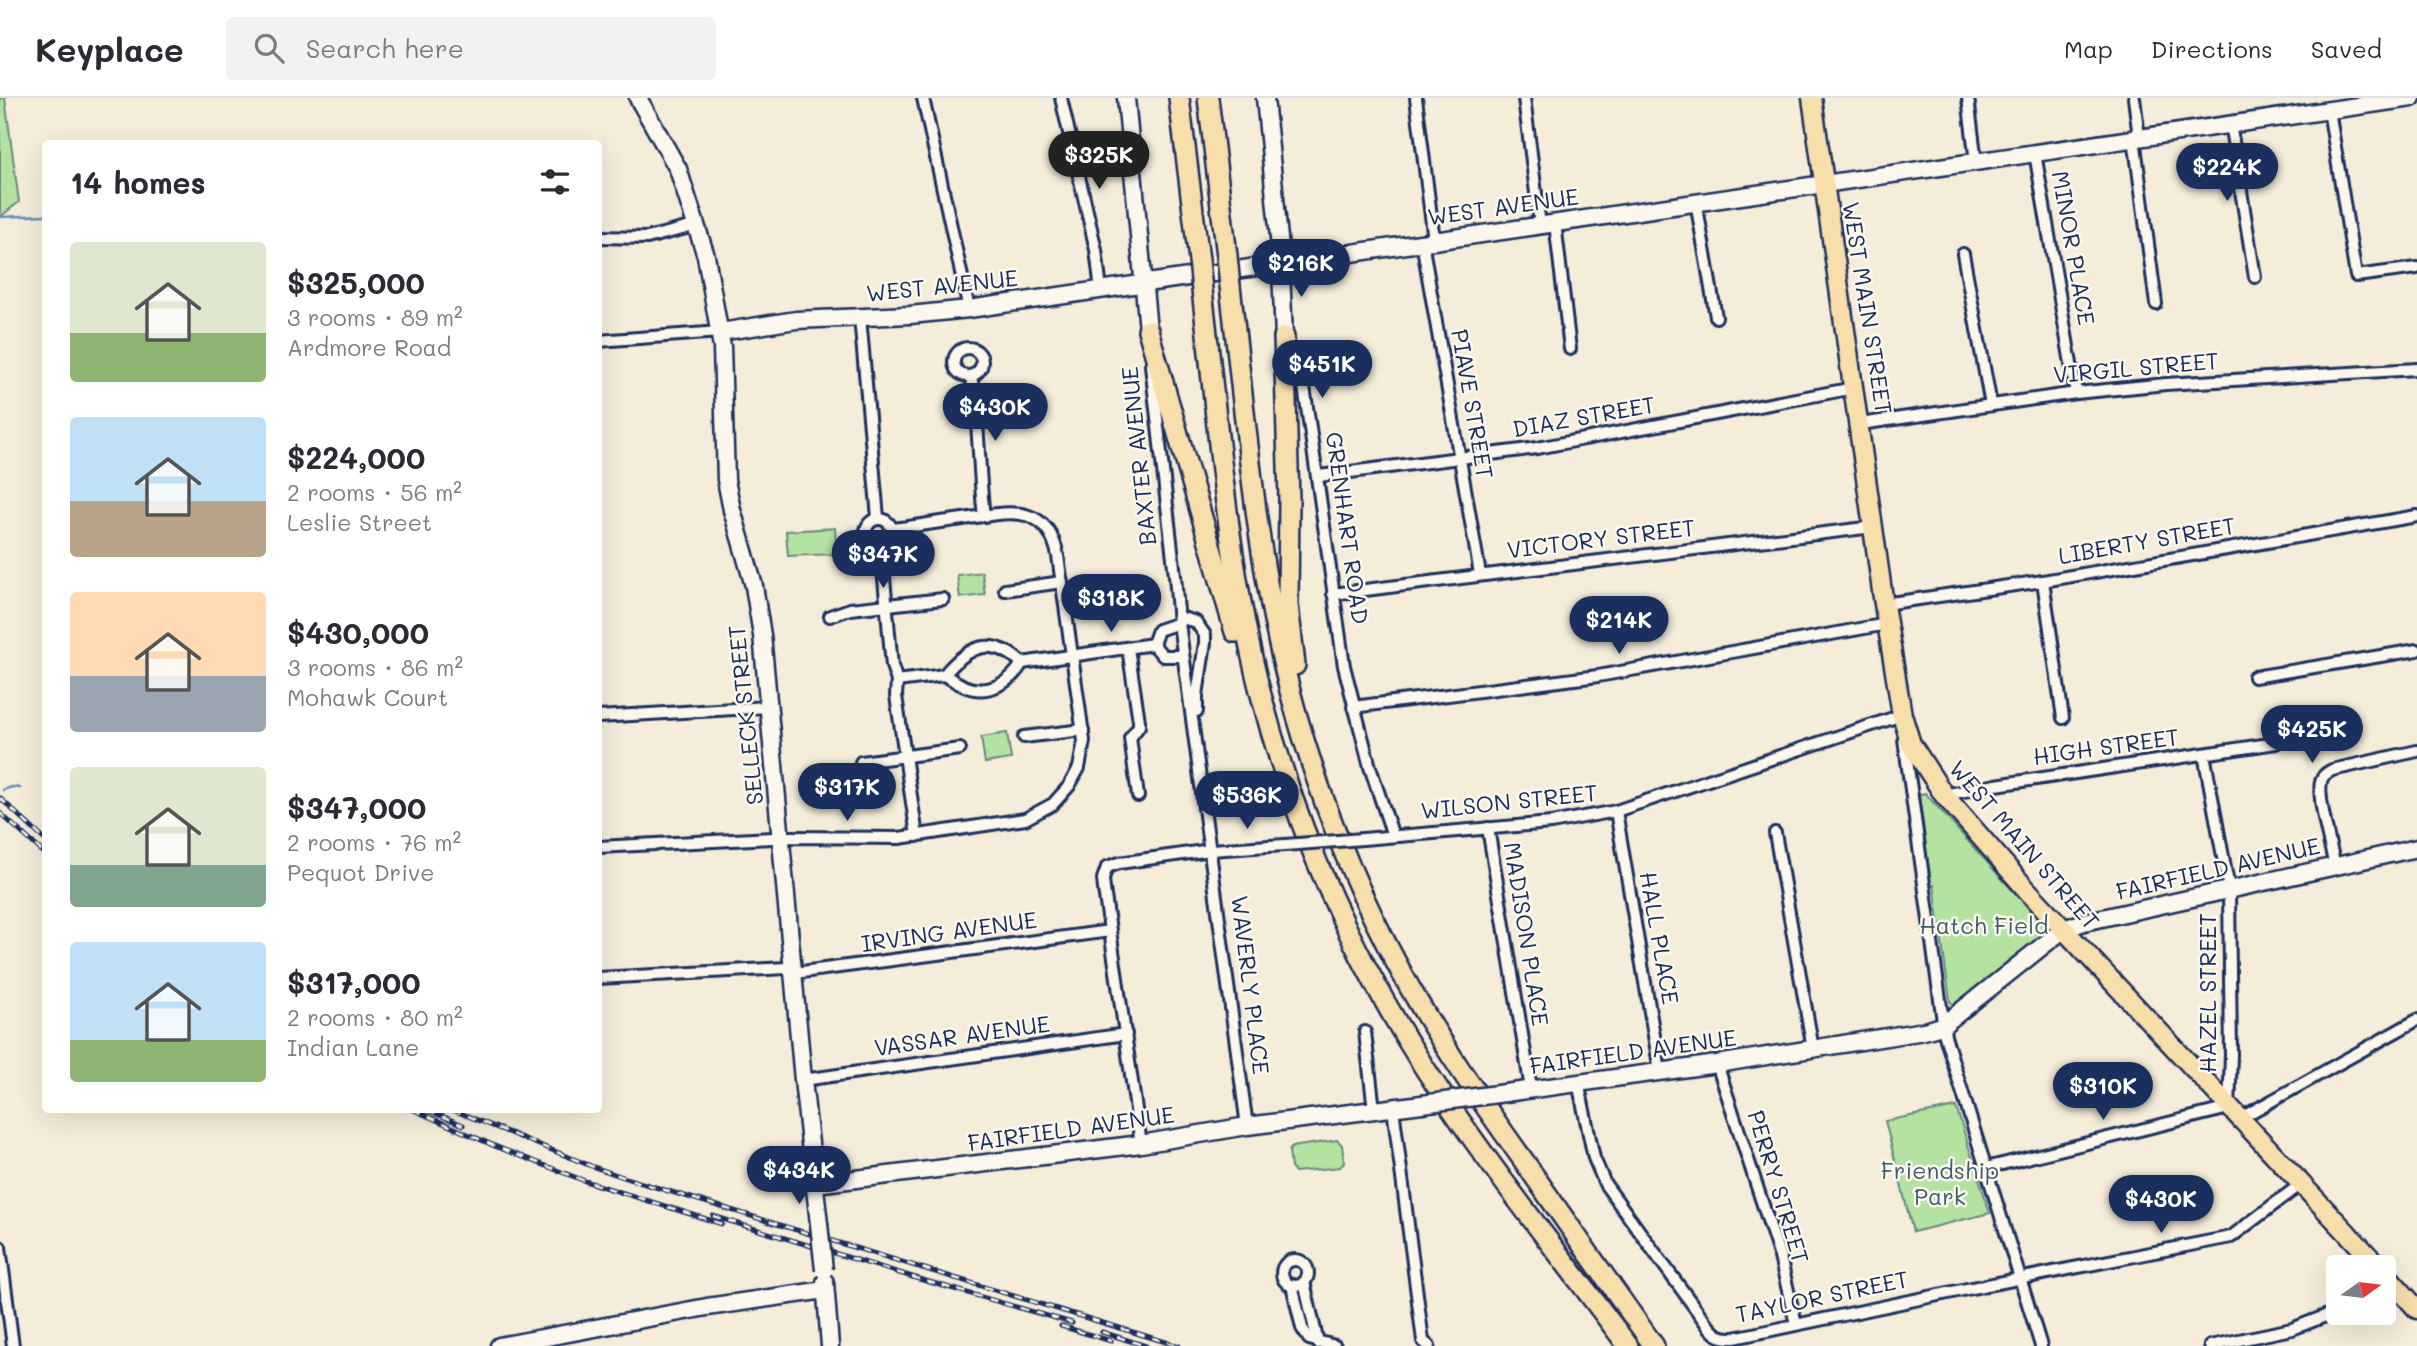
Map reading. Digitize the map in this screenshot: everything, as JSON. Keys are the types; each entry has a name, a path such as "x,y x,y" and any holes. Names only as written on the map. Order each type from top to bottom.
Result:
{"highway":[{"path":"1179,98 1239,589 1260,691 1290,792"},
{"path":"1208,98 1266,578 1279,646 1306,746 1328,811 1359,886 1416,998 1491,1115 1654,1346"},
{"path":"1148,330 1221,580 1246,676 1328,889 1392,1013 1447,1101 1628,1346"},
{"path":"1284,337 1289,605 1306,746"},
{"path":"1550,1242 1612,1346"}],"main road":[{"name":"SELLECK STREET","path":"638,98 673,157 698,225 720,332 723,354 726,480 758,605 830,1346"},
{"name":"BAXTER AVENUE","path":"1126,98 1148,330"},
{"name":"GRENHART ROAD","path":"1265,98 1284,337"},
{"name":"WEST MAIN STREET","path":"1812,98 1887,624 1902,715 1911,744 1944,795 2064,929 2368,1255"},
{"name":"WEST AVENUE","path":"720,332 792,320 910,315 969,309 2412,98"},
{"name":"FAIRFIELD AVENUE","path":"815,1184 1141,1144 1247,1126 1717,1064 1924,1031 1942,1026 2064,929 2084,922 2417,848"},
{"path":"499,1346 707,1307 825,1290"},
{"path":"2396,1290 2417,1309"}],"street":[{"path":"923,98 969,309"},
{"path":"1061,98 1097,250 1101,289"},
{"name":"PIAVE STREET","path":"1416,98 1428,241 1480,574"},
{"path":"1524,98 1570,349"},
{"path":"1968,98 1976,162"},
{"path":"2134,98 2136,137 2156,304"},
{"path":"2329,110 2356,276 2417,268"},
{"path":"2230,123 2255,277"},
{"name":"MINOR PLACE","path":"2035,153 2076,393"},
{"path":"1696,202 1716,317"},
{"path":"602,237 647,238 698,225"},
{"path":"1963,254 1991,405"},
{"path":"860,317 878,518"},
{"name":"BAXTER AVENUE","path":"1148,330 1183,656 1211,850"},
{"name":"WEST AVENUE","path":"602,341 720,332"},
{"name":"GRENHART ROAD","path":"1284,337 1302,372 1319,476 1344,666 1370,767 1393,836"},
{"name":"VIRGIL STREET","path":"1860,424 2076,393 2166,384 2417,369"},
{"path":"971,376 979,433 980,485 984,516"},
{"name":"DIAZ STREET","path":"1319,476 1538,448 1854,388"},
{"path":"602,847 781,838 867,840 917,835 995,825 1035,815 1061,796 1074,777 1082,757 1083,730 1056,545 1042,524 1030,516 1016,512 893,529"},
{"name":"LIBERTY STREET","path":"1884,604 2043,580 2417,516"},
{"path":"878,518 890,523 893,529 890,540 881,545 870,541 866,530 873,520 878,518"},
{"name":"VICTORY STREET","path":"1333,594 1873,527"},
{"path":"881,545 892,666 897,681 896,696 917,835"},
{"path":"2043,580 2063,718"},
{"path":"1005,590 1062,582"},
{"path":"830,616 850,609 943,599"},
{"path":"1153,643 1158,630 1179,620 1196,622 1205,635 1197,695 1196,746"},
{"path":"1353,707 1598,676 1887,624"},
{"path":"897,681 944,675 964,686 987,689 1005,682 1022,663 1153,643"},
{"path":"1153,643 1163,656 1183,656"},
{"path":"944,675 965,653 986,647 1000,649 1022,663"},
{"path":"1128,648 1139,721 1139,726 1130,738 1138,796"},
{"path":"2254,677 2417,650"},
{"path":"602,717 768,707"},
{"path":"1902,715 1942,1026 2041,1346"},
{"name":"WILSON STREET","path":"1110,931 1103,878 1107,867 1119,863 1211,850 1551,823 1616,811 1902,715"},
{"path":"1024,737 1083,730"},
{"name":"HIGH STREET","path":"1944,795 2276,743"},
{"path":"860,762 960,750"},
{"path":"2335,866 2321,798 2320,783 2323,776 2332,770 2417,751"},
{"name":"HAZEL STREET","path":"2204,754 2229,889 2234,1113"},
{"path":"1912,806 1916,782 1926,769"},
{"name":"HALL PLACE","path":"1616,811 1660,1071"},
{"name":"MADISON PLACE","path":"1488,828 1531,1089"},
{"path":"1775,833 1813,1049"},
{"name":"WAVERLY PLACE","path":"1211,850 1247,1126"},
{"path":"1110,931 1141,1144"},
{"name":"IRVING AVENUE","path":"602,978 786,968 802,972 1110,931"},
{"path":"1986,1168 2234,1113 2417,1020"},
{"path":"1365,1032 1374,1110"},
{"name":"VASSAR AVENUE","path":"803,1080 1126,1034"},
{"name":"PERRY STREET","path":"1717,1064 1780,1257 1796,1324"},
{"name":"TAYLOR STREET","path":"1578,1082 1594,1158 1605,1184 1713,1332 1728,1338 2231,1237 2301,1184"},
{"path":"1393,1108 1422,1344"},
{"path":"0,1247 13,1346"},
{"path":"1304,1282 1292,1285 1284,1281 1284,1265 1291,1260 1300,1261 1306,1266 1308,1275 1304,1282 1318,1343"},
{"path":"1292,1285 1302,1328 1309,1339 1335,1346"},
{"path":"2210,1346 2292,1329 2326,1316"}],"green space":[{"path":"0,98 5,98 19,202 0,217"},
{"path":"835,528 837,554 788,556 786,531"},
{"path":"982,572 985,595 960,598 957,575"},
{"path":"1007,733 1011,759 985,763 981,737"},
{"name":"Hatch Field","path":"1925,793 2046,928 2042,931 2046,935 1955,1008 1950,1001 1934,885 1931,885 1919,795"},
{"name":"Friendship Park","path":"1956,1107 1990,1213 1913,1232 1885,1121"},
{"path":"1337,1140 1342,1145 1344,1162 1340,1167 1295,1172 1291,1168 1289,1151 1292,1147"}],"waterway":[{"path":"0,217 42,215"},
{"path":"3,790 20,788"}],"railway":[{"path":"0,798 42,837"},
{"path":"0,813 42,851"},
{"path":"421,1113 497,1147 585,1181 722,1224"},
{"path":"435,1113 463,1125"},
{"path":"460,1113 632,1180 1179,1346"},
{"path":"713,1216 1072,1323"},
{"path":"1061,1326 1111,1341"},
{"path":"1102,1332 1146,1346"}]}
